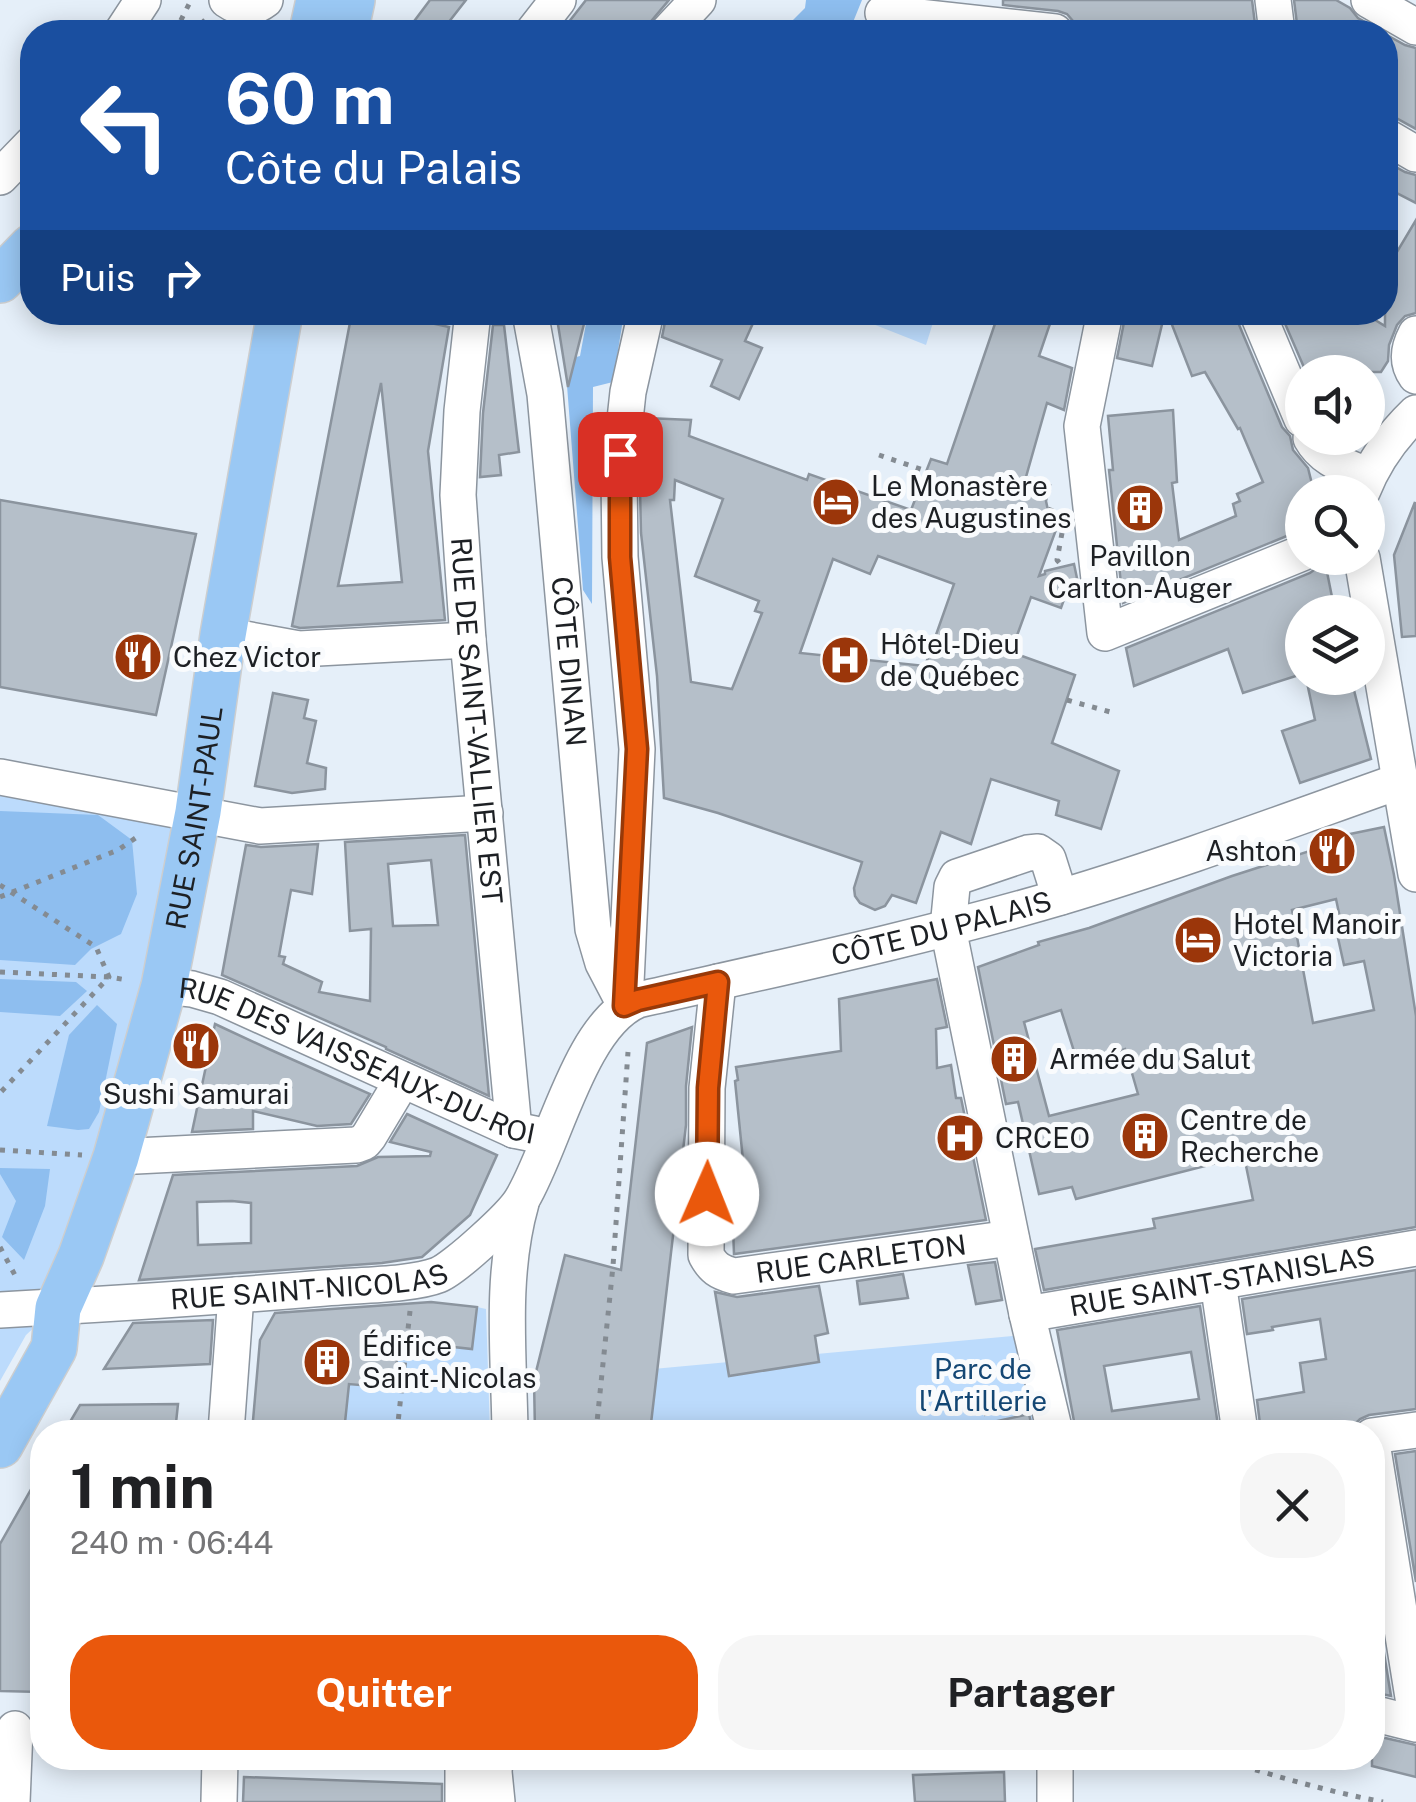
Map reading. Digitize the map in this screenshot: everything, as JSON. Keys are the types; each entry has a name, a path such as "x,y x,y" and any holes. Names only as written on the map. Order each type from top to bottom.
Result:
{"main road":[{"path":"0,280 20,259"},
{"name":"RUE SAINT-PAUL","path":"0,1446 54,1348 58,1308 81,1256 99,1156 145,983 198,812 223,635 278,325"},
{"name":"RUE SAINT-PAUL","path":"0,1380 26,1335 58,1308"}],"street":[{"path":"227,0 246,8 265,0"},
{"path":"542,20 558,0"},
{"path":"679,20 698,0"},
{"path":"1370,0 1416,27"},
{"path":"881,15 932,20"},
{"path":"0,176 20,156"},
{"name":"RUE DE SAINT-VALLIER EST","path":"473,325 458,495 514,1130"},
{"name":"CÔTE DINAN","path":"532,325 545,394 593,929 596,946 624,1006"},
{"path":"549,1139 596,1038 624,1006 637,749 620,557 618,475 628,392 643,325"},
{"path":"1102,325 1082,426 1105,633 1285,560"},
{"path":"1263,325 1285,378"},
{"path":"1416,334 1408,353 1416,376"},
{"path":"1370,475 1389,441 1416,413"},
{"path":"1324,455 1352,475"},
{"path":"1365,575 1416,874"},
{"path":"223,635 299,649 468,640"},
{"path":"0,777 260,826 485,813"},
{"name":"CÔTE DU PALAIS","path":"624,1006 1060,897 1400,781"},
{"path":"1052,1420 948,928 952,888 957,878 1028,853 1038,852 1048,859 1060,897"},
{"name":"RUE CARLETON","path":"718,982 708,1088 706,1256 713,1268 734,1276 1011,1238"},
{"name":"RUE DES VAISSEAUX-DU-ROI","path":"145,983 220,997 514,1130 549,1139"},
{"path":"99,1156 356,1145 369,1136 402,1080"},
{"name":"RUE SAINT-NICOLAS","path":"10,1297 58,1308 427,1277 521,1202 549,1139"},
{"path":"510,1420 511,1246 521,1202"},
{"name":"RUE SAINT-STANISLAS","path":"1027,1314 1416,1248"},
{"path":"427,1277 463,1274 484,1280 508,1318"},
{"path":"1218,1282 1238,1420"},
{"path":"227,1420 236,1295"},
{"path":"1385,1436 1416,1430"},
{"path":"1385,1521 1416,1716"},
{"path":"1385,1716 1416,1724"},
{"path":"12,1802 19,1729"},
{"path":"219,1802 220,1770"},
{"path":"464,1770 464,1802"},
{"path":"494,1770 497,1802"},
{"path":"1055,1802 1056,1770"}],"path":[{"path":"879,455 926,471"},
{"path":"1048,509 1064,515"},
{"path":"1062,530 1058,560 1063,567"},
{"path":"1067,700 1114,714"},
{"path":"0,897 118,850 140,835"},
{"path":"0,885 96,947 110,977"},
{"path":"0,972 110,977 145,983"},
{"path":"0,1093 110,977"},
{"path":"597,1420 628,1052"},
{"path":"0,1150 99,1156"},
{"path":"0,1247 10,1297"},
{"path":"399,1420 427,1277"},
{"path":"983,1398 988,1420"},
{"path":"1254,1770 1383,1802"}],"green space":[{"path":"875,325 932,325 926,345"},
{"path":"0,777 198,812 58,1305 26,1335 0,1381"},
{"path":"402,1304 472,1349 477,1307 486,1309 490,1420 345,1420 349,1384 394,1387"},
{"name":"Parc de l'Artillerie","path":"1023,1335 1042,1420 535,1420 534,1380"}],"shaded area":[{"path":"806,0 862,0 854,20 793,20 805,8"},
{"path":"586,325 622,325 613,382 593,387 592,604 583,590 565,360 580,356"},
{"path":"0,811 98,815 132,840 137,894 121,934 91,949 75,965 0,960"},
{"path":"0,979 76,982 87,991 60,1016 0,1012"},
{"path":"97,1005 117,1024 99,1112 89,1129 47,1126 69,1035"},
{"path":"0,1168 50,1169 45,1206 24,1260 2,1237 16,1201"}],"building":[{"path":"430,0 466,0 450,20 415,20"},
{"path":"586,0 669,0 652,20 570,20"},
{"path":"1003,0 1252,0 1254,20 1072,20 1058,11 1003,5"},
{"path":"1294,0 1336,0 1362,20 1296,20"},
{"path":"1398,41 1416,48 1416,129 1398,119"},
{"path":"1398,168 1416,175 1416,203 1398,194"},
{"path":"1416,220 1416,313 1405,316 1398,324 1398,250"},
{"path":"350,325 449,327 428,451 445,620 292,626","holes":["381,383 402,582 338,586"]},
{"path":"493,325 504,325 519,452 499,455 501,475 480,477 483,413"},
{"path":"558,325 584,325 568,387"},
{"path":"664,325 752,325 745,341 762,348 739,399 711,386 722,360 662,337"},
{"path":"995,325 1050,325 1039,356 1072,368 1064,410 1047,403 1026,477 1050,485 1046,501 1050,520 1057,527 1039,576 1074,564 1078,583 1067,591 1061,608 1031,597 1011,652 1075,675 1052,743 1119,771 1101,829 1056,815 1059,801 991,779 971,844 941,832 916,903 892,895 885,906 875,910 855,896 862,862 664,798 657,676 641,533 640,489 645,490 647,418 691,420 689,436 807,480 809,474 911,510 931,459 947,464","holes":["675,480 723,499 695,576 759,601 755,611 762,613 732,689 691,682 670,500 674,500","878,556 954,584 925,666 800,653 833,559 870,574"]},
{"path":"1123,325 1162,325 1152,366 1117,358"},
{"path":"1172,325 1239,325 1285,430 1285,455 1297,455 1310,475 1285,475 1285,537 1123,603 1109,470 1113,470 1108,416 1173,410 1177,482 1172,483 1179,540 1236,516 1233,504 1240,501 1237,494 1263,482 1240,428 1205,372 1192,376"},
{"path":"1286,325 1397,325 1385,366 1385,355 1299,355"},
{"path":"0,500 196,534 156,715 0,687"},
{"path":"1415,502 1416,636 1402,637 1394,555"},
{"path":"1305,575 1328,575 1332,595 1285,595 1285,679 1243,693 1228,649 1134,686 1126,648"},
{"path":"273,693 308,700 304,718 316,721 307,763 326,768 325,789 292,793 255,786"},
{"path":"1310,695 1355,695 1371,759 1300,783 1282,731 1315,720"},
{"path":"1384,827 1416,1016 1416,1227 1044,1290 1035,1249 1155,1228 1153,1219 1253,1200 1244,1156 1076,1199 1072,1187 1039,1194 1018,1102 1006,1104 978,967 1039,945 1038,942 1313,850 1311,842","holes":["1336,899 1344,937 1338,938 1344,965 1364,961 1374,1010 1313,1023 1292,910","1061,1010 1078,1064 1125,1049 1138,1094 1049,1116 1024,1022"]},
{"path":"465,835 489,1096 222,975 246,845 318,844 312,894 291,890 279,956 285,957 283,964 322,982 319,992 370,1001 371,929 350,931 345,842","holes":["431,860 438,925 393,926 388,864"]},
{"name":"CRCEO","path":"937,979 947,1027 936,1029 937,1068 951,1065 986,1220 734,1254 732,1200 741,1198 740,1182 745,1180 736,1067 841,1051 839,999"},
{"path":"215,1024 370,1094 351,1124 317,1126 253,1111 253,1129 192,1132"},
{"path":"692,1027 686,1125 651,1420 535,1420 534,1380 565,1255 621,1270 647,1043"},
{"path":"407,1114 497,1155 470,1215 422,1257 139,1280 173,1175 357,1166 378,1157 430,1156 431,1152 390,1142","holes":["197,1202 251,1203 251,1243 198,1245"]},
{"path":"995,1262 1002,1300 976,1304 968,1265"},
{"path":"1416,1270 1416,1409 1369,1415 1359,1420 1260,1420 1257,1400 1304,1392 1300,1363 1326,1359 1320,1319 1247,1334 1242,1299"},
{"path":"903,1274 908,1298 860,1304 857,1281"},
{"path":"819,1286 828,1333 815,1336 819,1362 729,1376 715,1292 737,1297"},
{"name":"Édifice Saint-Nicolas","path":"431,1302 477,1307 472,1349 399,1341 394,1388 349,1384 345,1420 253,1420 260,1340 275,1313"},
{"path":"1200,1306 1217,1420 1074,1420 1057,1330","holes":["1191,1352 1199,1399 1112,1411 1104,1366"]},
{"path":"213,1320 210,1364 104,1369 133,1323"},
{"path":"178,1404 176,1420 71,1420 80,1405"},
{"path":"1029,1414 1030,1420 1002,1420"},
{"path":"1416,1451 1416,1582 1395,1454"},
{"path":"30,1491 30,1692 0,1691 0,1544"},
{"path":"1385,1659 1391,1696 1385,1695"},
{"path":"1385,1738 1416,1745 1416,1777 1385,1769"},
{"path":"1004,1772 1005,1802 915,1802 913,1775"},
{"path":"244,1777 442,1784 442,1802 243,1802"}],"place":[{"name":"Le Monastère des Augustines","path":"836,502"},
{"name":"Pavillon Carlton-Auger","path":"1140,508"},
{"name":"Chez Victor","path":"138,657"},
{"name":"Hôtel-Dieu de Québec","path":"845,660"},
{"name":"Ashton","path":"1332,851"},
{"name":"Hotel Manoir Victoria","path":"1198,940"},
{"name":"Sushi Samurai","path":"196,1046"},
{"name":"Armée du Salut","path":"1014,1059"},
{"name":"Centre de Recherche","path":"1145,1136"},
{"name":"CRCEO","path":"960,1138"},
{"name":"Édifice Saint-Nicolas","path":"327,1362"}],"route":[{"path":"620,454 620,557 637,749 624,1006 718,982 708,1088 707,1194"}]}
